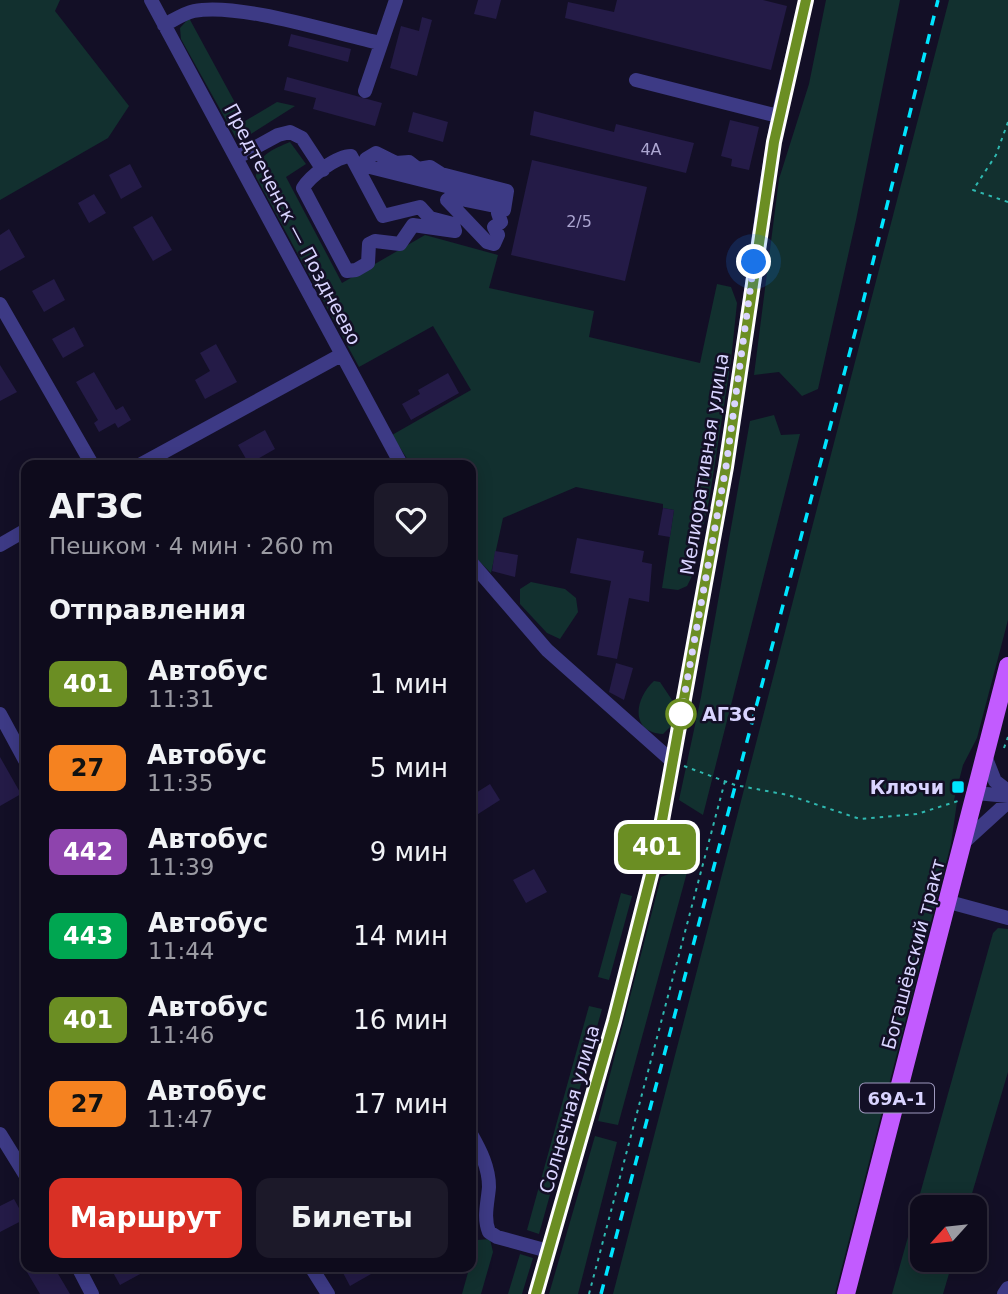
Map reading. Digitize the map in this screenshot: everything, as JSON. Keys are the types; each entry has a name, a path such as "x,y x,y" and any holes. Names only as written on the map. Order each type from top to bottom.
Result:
{"main road":[{"name":"Богашёвский тракт","path":"846,1294 949,902 963,843 968,796 985,756 1008,666"}],"street":[{"name":"Предтеченск — Позднеево","path":"151,0 399,460"},
{"path":"365,91 396,0"},
{"name":"Мелиоративная улица","path":"636,934 673,762 691,648 726,467 752,272 778,117 806,0"},
{"path":"164,24 192,11 208,9 253,15 380,43"},
{"path":"636,80 778,117"},
{"path":"236,158 278,135 290,132 302,138 323,170"},
{"path":"376,153 396,163 409,162 418,169 430,167 441,174 505,190 509,194 505,207 498,213 501,222 495,227 497,240 493,245 487,242 447,200 451,197 495,206 501,205 500,200 460,186 446,186 370,167 366,164 368,155 376,153"},
{"path":"351,156 383,216 420,207 430,218 453,224 454,231 413,225 400,244 375,241 369,244 368,263 356,270 347,271 303,188 323,170 342,157 351,156"},
{"path":"0,304 90,460"},
{"path":"149,460 341,355"},
{"path":"0,545 21,533"},
{"path":"476,568 567,669 673,762"},
{"path":"0,714 21,753"},
{"path":"985,756 995,781 1008,793"},
{"path":"968,796 1008,793"},
{"path":"963,843 1008,802"},
{"path":"949,902 1008,918"},
{"name":"Солнечная улица","path":"536,1294 636,934"},
{"path":"0,1134 21,1167"},
{"path":"476,1143 484,1157 489,1184 486,1216 489,1232 497,1237 548,1251"},
{"path":"81,1272 92,1294"},
{"path":"314,1272 328,1294"},
{"path":"1004,1294 1008,1288"}],"path":[{"path":"1008,122 996,155 973,190 1008,202"},
{"path":"673,762 725,781 788,795 860,819 917,814 968,796"},
{"path":"589,1294 725,781"}],"green space":[{"path":"0,0 60,0 55,11 129,106 108,138 0,200"},
{"path":"826,0 900,0 856,220 818,389 802,396 779,372 754,375 779,179 809,84"},
{"path":"949,0 1008,0 1008,620 977,738 963,765 954,800 957,802 951,844 835,1294 613,1294"},
{"path":"189,18 245,121 277,102 295,106 246,137 236,138 181,39 180,28"},
{"path":"290,142 306,164 286,177 342,283 425,235 498,255 489,288 594,311 589,337 700,363 717,284 731,287 737,303 731,360 709,501 692,576 687,586 678,590 662,588 674,510 663,508 663,504 576,487 503,518 491,573 476,558 476,460 408,460 392,435 471,390 433,326 359,367 256,177 258,164 271,151"},
{"path":"774,415 781,435 800,434 703,815 679,800 701,697 750,421"},
{"path":"531,582 565,589 576,598 578,612 560,639 547,633 520,604 520,589"},
{"path":"654,681 660,682 676,706 673,724 663,734 652,732 640,721 643,696"},
{"path":"686,831 698,832 618,1125 598,1121 661,877 679,870"},
{"path":"621,893 632,896 609,980 598,977"},
{"path":"998,928 1008,929 1008,1072 972,1195 920,1195 993,933"},
{"path":"589,1006 602,1009 539,1234 527,1230"},
{"path":"595,1136 617,1142 578,1294 549,1294"},
{"path":"910,1230 910,1272 949,1272 943,1294 892,1294"},
{"path":"490,1239 493,1252 481,1294 462,1294 468,1272 476,1272 477,1240"},
{"path":"520,1254 533,1258 522,1294 508,1294"}],"building":[{"path":"478,0 501,0 496,19 474,14"},
{"path":"617,0 763,0 787,6 771,70 565,18 568,2 614,12"},
{"path":"422,17 432,20 417,76 390,68 401,26 419,31"},
{"path":"291,34 351,49 348,62 288,46"},
{"path":"287,77 382,103 375,126 313,109 316,98 284,90"},
{"path":"534,111 614,132 616,124 694,143 686,173 530,135"},
{"path":"413,112 448,122 443,142 408,132"},
{"path":"730,120 759,127 749,170 731,166 732,159 721,156"},
{"path":"532,160 647,187 625,281 511,255"},
{"path":"130,164 142,187 121,199 109,175"},
{"path":"94,194 106,213 89,223 78,203"},
{"path":"152,216 172,250 153,261 133,227"},
{"path":"9,229 25,257 0,271 0,235"},
{"path":"54,279 65,300 44,312 32,291"},
{"path":"74,327 84,346 63,358 52,339"},
{"path":"216,344 237,382 205,399 195,380 210,371 200,353"},
{"path":"0,365 17,392 0,401"},
{"path":"94,372 116,410 123,406 131,420 118,428 115,423 99,432 94,423 98,420 76,382"},
{"path":"448,373 459,393 411,420 402,404 420,394 418,390"},
{"path":"265,430 275,449 256,460 247,460 238,445"},
{"path":"663,508 674,510 670,537 658,535"},
{"path":"577,538 644,551 642,562 652,564 649,602 629,598 617,659 597,655 611,581 570,573"},
{"path":"495,551 518,555 515,577 492,571"},
{"path":"616,663 633,668 624,700 609,692"},
{"path":"0,757 21,794 0,806"},
{"path":"490,784 500,800 476,815 476,793"},
{"path":"534,869 547,892 526,903 513,880"},
{"path":"14,1199 21,1212 21,1221 0,1232 0,1206"},
{"path":"27,1272 57,1272 70,1294 40,1294"},
{"path":"113,1272 144,1272 120,1285"},
{"path":"343,1272 370,1272 371,1274 350,1286"}],"railway":[{"path":"601,1294 862,306 938,0"}],"bus line":[{"name":"401","path":"536,1294 614,1021 655,859 726,467 750,285 778,117 806,0"}],"place":[{"name":"АГЗС","path":"681,714"},
{"name":"Ключи","path":"958,787"}],"route":[{"path":"681,714 726,467 754,262"}]}
